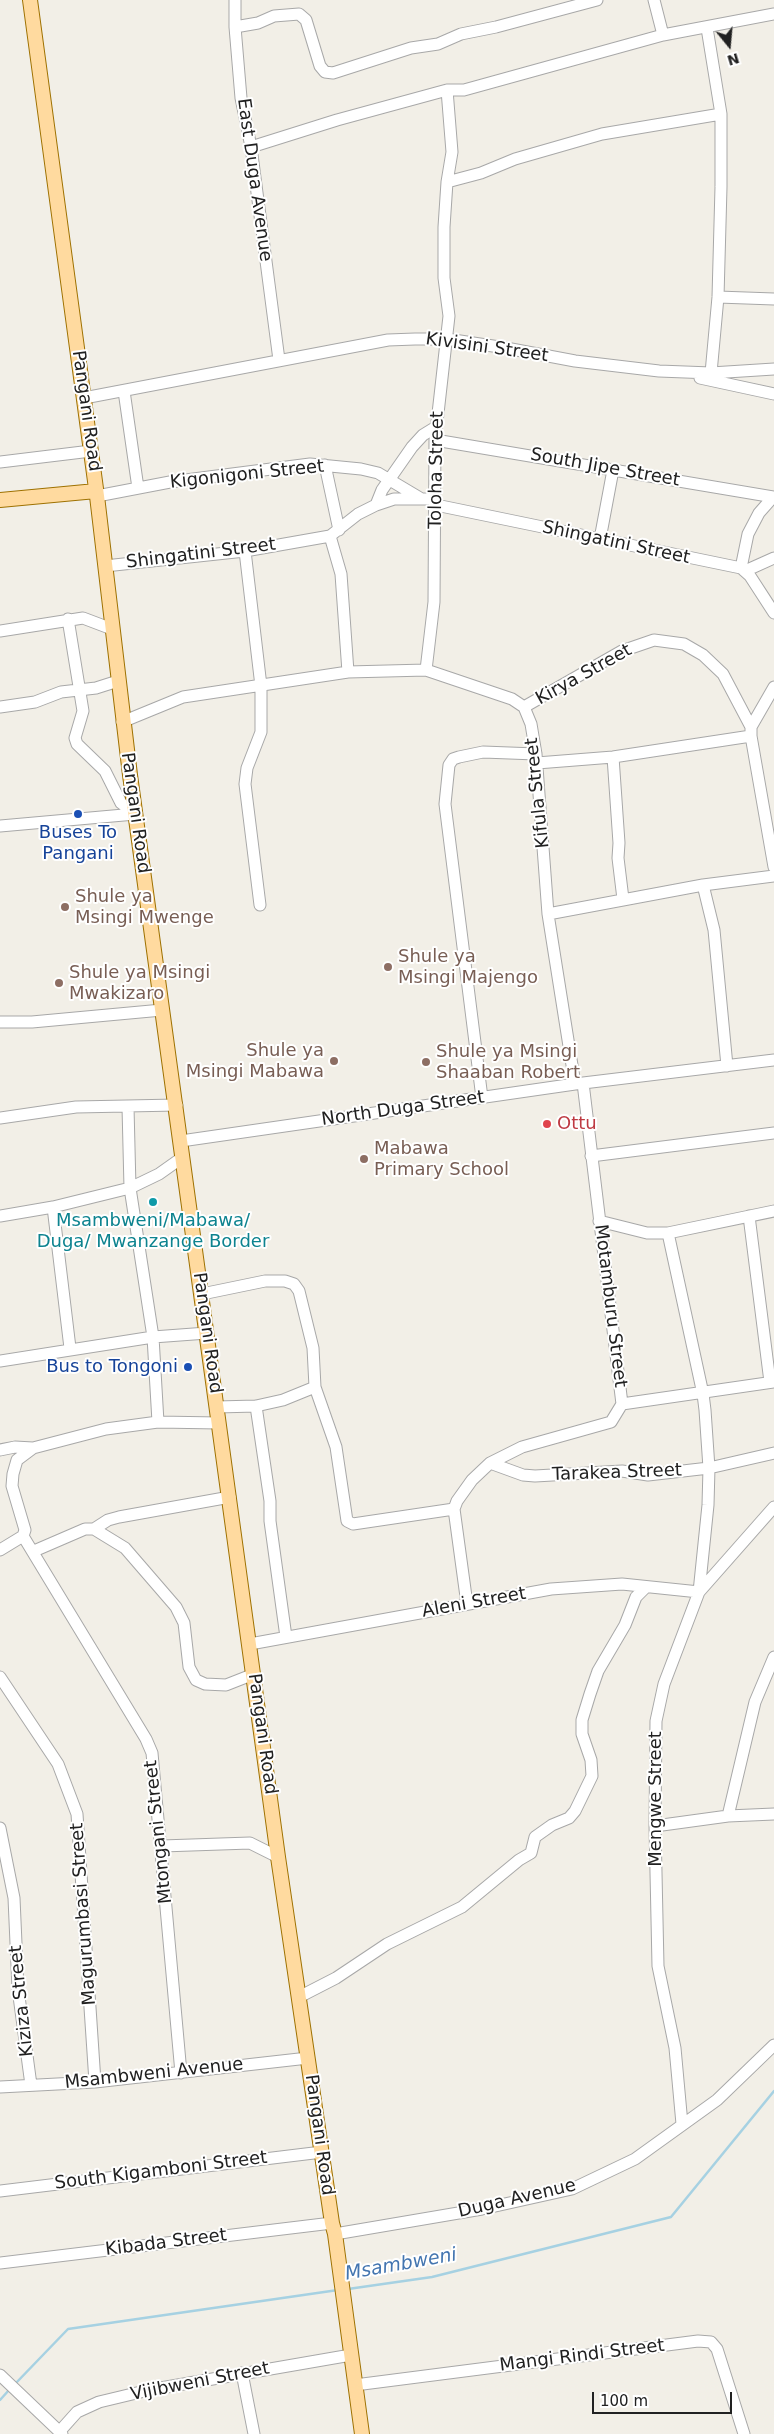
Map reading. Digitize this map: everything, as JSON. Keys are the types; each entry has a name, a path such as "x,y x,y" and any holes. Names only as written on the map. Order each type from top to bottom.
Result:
{"main road":[{"name":"Pangani Road","path":"30,0 97,493 122,722 177,1105 278,1856 362,2434"},
{"path":"0,500 97,493"}],"street":[{"name":"East Duga Avenue","path":"235,0 235,27 241,98 251,147 279,360"},
{"path":"235,27 258,23 274,16 299,14 306,20 320,66 325,72 332,73 411,48 449,41 461,34 496,27 597,0"},
{"path":"654,0 663,35"},
{"path":"251,147 337,120 447,90 464,90 487,82 663,35 774,14"},
{"path":"707,28 720,114 721,186 718,297 712,373"},
{"name":"Toloha Street","path":"426,670 434,602 435,440 449,316 444,278 447,182 452,152 447,90"},
{"path":"447,182 501,166 515,158 602,134 720,114"},
{"path":"718,297 774,299"},
{"name":"Kivisini Street","path":"84,398 388,340 447,339 575,362 659,371 712,373 774,370"},
{"path":"659,371 774,394"},
{"path":"124,390 138,488"},
{"path":"376,505 389,478 423,435 436,426"},
{"name":"South Jipe Street","path":"435,440 774,497"},
{"path":"0,462 91,451"},
{"name":"Kigonigoni Street","path":"97,493 310,464 361,468 389,478 420,498"},
{"path":"325,465 341,574 348,672"},
{"path":"600,540 613,470"},
{"path":"774,497 759,513 748,534 743,570 774,613"},
{"name":"Shingatini Street","path":"105,566 245,551 334,533 358,514 376,505 394,499 420,498 600,540 743,570"},
{"path":"245,551 261,686 261,732 247,768 245,784 260,905"},
{"path":"743,570 774,558"},
{"path":"0,630 83,618 112,628"},
{"path":"68,619 83,711 76,738 77,744 105,771 121,803 135,814"},
{"name":"Kirya Street","path":"524,707 622,650 654,640 684,644 703,655 723,674 751,732 774,867"},
{"path":"122,722 183,698 348,672 426,670 512,698 524,707"},
{"path":"0,707 35,702 61,692 96,688 118,680"},
{"path":"482,1098 445,804 449,765 453,759 458,756 483,752 537,758 613,758 751,732 774,687"},
{"name":"Kifula Street","path":"524,707 531,724 537,758 548,914 579,1084"},
{"path":"613,758 619,843 618,858 623,899"},
{"path":"0,826 135,814"},
{"path":"548,914 703,885 774,876"},
{"path":"703,885 714,930 727,1066"},
{"path":"0,1022 32,1022 162,1010"},
{"path":"0,1030 32,1022"},
{"name":"North Duga Street","path":"181,1142 579,1084 774,1060"},
{"name":"Motamburu Street","path":"454,1509 457,1501 472,1480 490,1463 522,1447 611,1422 622,1404 591,1156 579,1084"},
{"path":"0,1118 76,1107 177,1105"},
{"path":"128,1107 130,1188 153,1337 158,1422"},
{"path":"591,1156 774,1133"},
{"path":"0,1216 53,1207 130,1188 159,1174 183,1157"},
{"path":"53,1207 70,1348"},
{"path":"598,1222 647,1233 668,1233 774,1211"},
{"path":"622,1404 704,1394 772,1382 748,1216"},
{"path":"668,1233 704,1394 709,1468 708,1504 699,1592"},
{"path":"202,1294 265,1281 285,1280 294,1284 303,1302 313,1348 315,1387 336,1447 347,1521 353,1524 454,1509 467,1604"},
{"path":"0,1361 70,1348 153,1337 207,1333"},
{"path":"217,1407 256,1406 283,1400 315,1387"},
{"path":"256,1406 270,1501 270,1521 286,1638"},
{"path":"0,1450 15,1447 33,1448 106,1429 158,1422 220,1422"},
{"path":"0,1550 23,1536 25,1530 12,1486 13,1474 17,1460 33,1448"},
{"name":"Tarakea Street","path":"490,1463 523,1475 535,1476 622,1471 648,1475 709,1468 774,1453"},
{"path":"94,1529 108,1520 119,1516 230,1497"},
{"name":"Mengwe Street","path":"682,2124 675,2048 658,1966 655,1826 656,1721 664,1684 699,1592 774,1507"},
{"path":"34,1551 85,1529 94,1529 125,1548 176,1607 184,1623 189,1667 196,1680 205,1684 226,1685 254,1674"},
{"name":"Mtongani Street","path":"23,1536 34,1551 152,1753 162,1846 181,2073"},
{"name":"Aleni Street","path":"250,1644 551,1589 588,1585 646,1587 699,1592"},
{"path":"299,1997 336,1978 387,1944 462,1907 519,1860 531,1853 536,1837 552,1825 569,1818 575,1811 592,1776 591,1760 582,1734 582,1720 590,1694 598,1670 625,1625 636,1597 646,1587"},
{"path":"728,1816 755,1702 774,1656"},
{"name":"Magurumbasi Street","path":"0,1677 58,1764 77,1814 95,2082"},
{"path":"655,1826 728,1816 774,1814"},
{"name":"Kiziza Street","path":"0,1828 14,1898 18,1989 31,2085"},
{"path":"162,1846 250,1843 278,1856"},
{"name":"Duga Avenue","path":"333,2229 482,2209 572,2189 635,2159 717,2100 774,2045"},
{"name":"Msambweni Avenue","path":"0,2086 95,2082 308,2058"},
{"name":"South Kigamboni Street","path":"0,2190 322,2152"},
{"name":"Kibada Street","path":"0,2263 333,2229"},
{"name":"Mangi Rindi Street","path":"355,2384 688,2342 711,2342 717,2349 744,2434"},
{"name":"Vijibweni Street","path":"61,2432 77,2412 99,2402 149,2390 351,2355"},
{"path":"242,2374 254,2434"},
{"path":"4,2378 61,2432"}],"waterway":[{"name":"Msambweni","path":"348,2289 432,2277 671,2217 774,2091"},
{"name":"Msambweni","path":"15,2384 68,2329 338,2290"},
{"name":"Msambweni","path":"0,2400 9,2390"}],"place":[{"name":"Buses To Pangani","path":"78,814"},
{"name":"Shule ya Msingi Mwenge","path":"65,907"},
{"name":"Shule ya Msingi Majengo","path":"388,967"},
{"name":"Shule ya Msingi Mwakizaro","path":"59,983"},
{"name":"Shule ya Msingi Mabawa","path":"334,1061"},
{"name":"Shule ya Msingi Shaaban Robert","path":"426,1062"},
{"name":"Ottu","path":"547,1124"},
{"name":"Mabawa Primary School","path":"364,1159"},
{"name":"Msambweni/Mabawa/ Duga/ Mwanzange Border","path":"153,1202"},
{"name":"Bus to Tongoni","path":"188,1367"}]}
